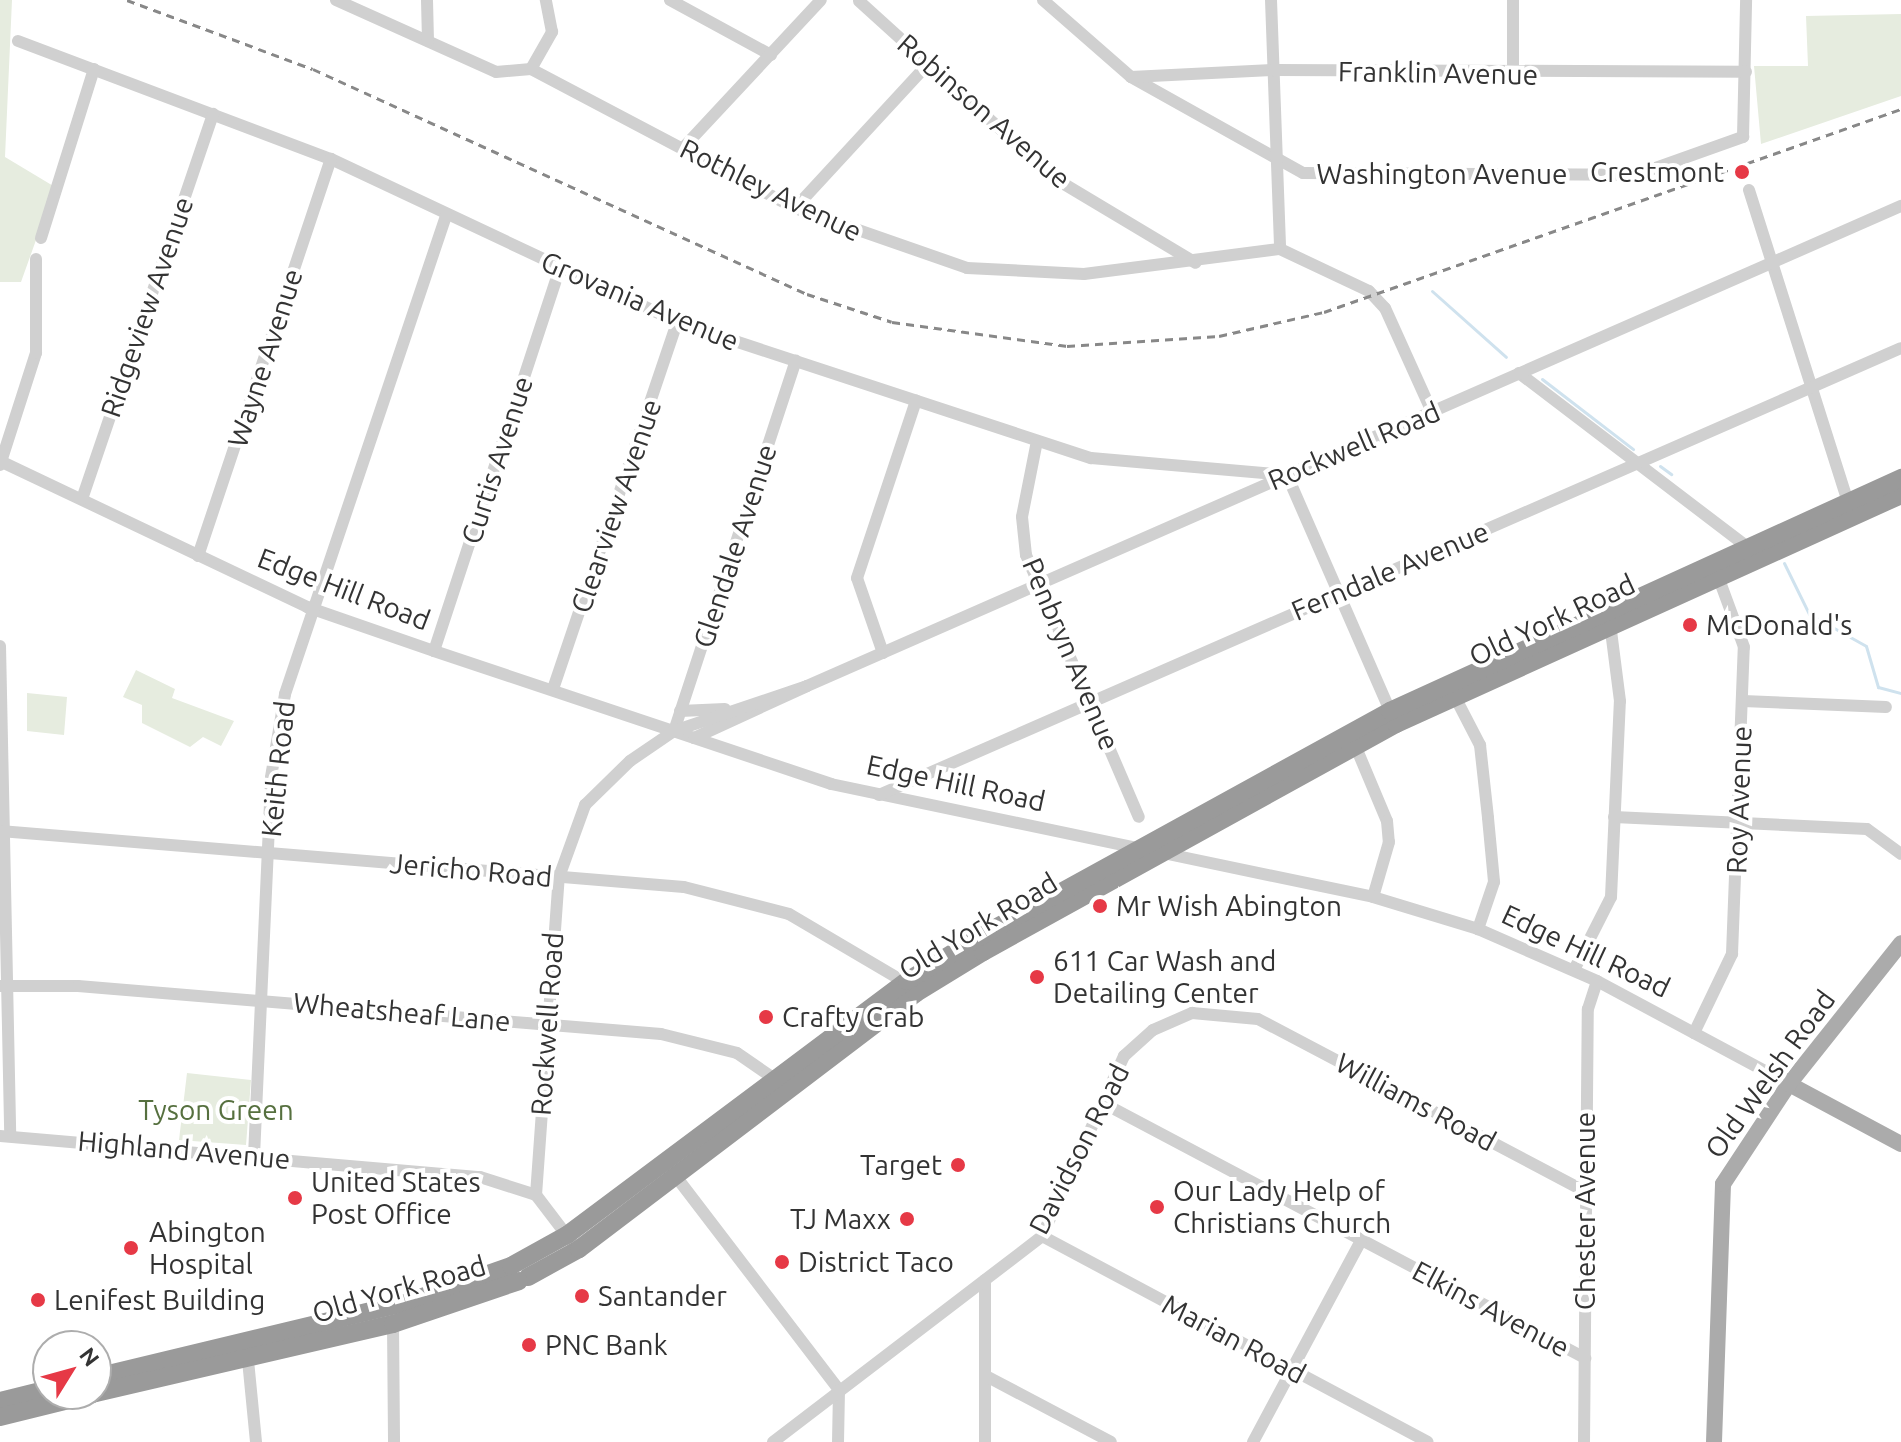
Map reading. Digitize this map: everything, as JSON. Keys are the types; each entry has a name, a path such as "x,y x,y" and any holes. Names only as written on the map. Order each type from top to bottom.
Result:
{"highway":[{"name":"Old York Road","path":"112,1374 393,1324 524,1279 912,987 1393,718 1610,614 1850,509 1901,478"},
{"name":"Old York Road","path":"1715,570 1749,548 1850,509 1901,495"},
{"name":"Old York Road","path":"912,987 1355,745 1393,718"},
{"name":"Old York Road","path":"112,1389 463,1287 573,1242"},
{"path":"0,1401 32,1393"},
{"name":"Old York Road","path":"0,1417 32,1409"}],"main road":[{"name":"Old Welsh Road","path":"1714,1442 1720,1194 1789,1084 1901,943"},
{"name":"Edge Hill Road","path":"1789,1084 1901,1144"}],"street":[{"name":"Rothley Avenue","path":"336,0 496,72 531,69 795,208 967,268 1084,274 1196,263 1280,249"},
{"path":"427,0 428,41"},
{"path":"531,69 552,32 546,0"},
{"path":"670,0 771,55"},
{"path":"683,148 821,0"},
{"name":"Robinson Avenue","path":"859,0 1054,178 1196,263"},
{"name":"Washington Avenue","path":"1043,0 1131,77 1311,175 1636,175 1743,137 1746,72"},
{"path":"1271,0 1280,249 1369,291 1385,308 1432,412"},
{"path":"1513,0 1513,76"},
{"path":"1746,0 1746,72"},
{"name":"Grovania Avenue","path":"18,41 331,159 446,216 677,322 1037,441 1123,463 1287,475"},
{"path":"795,208 928,64"},
{"path":"41,238 94,69"},
{"name":"Franklin Avenue","path":"1131,77 1274,70 1513,76 1746,72"},
{"name":"Ridgeview Avenue","path":"82,499 213,114"},
{"name":"Wayne Avenue","path":"198,556 331,159"},
{"path":"1749,190 1775,262 1850,509"},
{"name":"Rockwell Road","path":"694,738 1901,206"},
{"name":"Keith Road","path":"254,1156 275,743 315,611 446,216"},
{"path":"1,463 36,353 36,259"},
{"name":"Curtis Avenue","path":"434,651 560,268"},
{"name":"Clearview Avenue","path":"553,689 677,322"},
{"name":"Ferndale Avenue","path":"879,795 1337,592 1901,348"},
{"name":"Glendale Avenue","path":"674,731 796,361"},
{"path":"1519,373 1634,464 1749,548"},
{"path":"883,653 857,578 916,401"},
{"name":"Penbryn Avenue","path":"1037,441 1022,517 1039,584 1139,817"},
{"name":"Edge Hill Road","path":"1,463 315,611 694,738 879,795 1373,897 1478,929 1597,981 1789,1084"},
{"path":"1287,475 1393,718"},
{"name":"Roy Avenue","path":"1694,1033 1730,966 1738,823 1743,640 1715,570"},
{"path":"1574,970 1609,906 1620,701 1610,614"},
{"path":"0,646 5,1136"},
{"name":"Rockwell Road","path":"536,1195 559,877 568,838 595,790 674,731 807,686"},
{"path":"1452,690 1480,745 1488,818 1494,882 1478,929"},
{"path":"1743,701 1886,707"},
{"name":"Rockwell Road","path":"680,711 740,708"},
{"path":"1355,745 1387,821 1389,842 1373,897"},
{"path":"1614,817 1867,829 1901,854"},
{"name":"Jericho Road","path":"2,831 559,877 731,896 789,914 912,987"},
{"name":"Chester Avenue","path":"1584,1442 1588,1009 1597,981"},
{"name":"Wheatsheaf Lane","path":"4,986 261,1001 547,1024 709,1043 781,1085"},
{"name":"Davidson Road","path":"773,1442 1042,1236 1124,1056 1153,1030 1192,1013 1247,1015"},
{"name":"Williams Road","path":"1247,1015 1584,1191"},
{"name":"Elkins Avenue","path":"1101,1102 1585,1358"},
{"name":"Highland Avenue","path":"5,1136 448,1171 536,1195"},
{"path":"671,1170 839,1390 838,1442"},
{"path":"536,1195 573,1242"},
{"name":"Marian Road","path":"1042,1236 1427,1442"},
{"path":"1253,1442 1361,1241"},
{"path":"985,1280 985,1442"},
{"path":"393,1324 394,1442"},
{"path":"247,1350 256,1442"},
{"path":"986,1376 1111,1442"}],"green space":[{"path":"0,0 12,0 5,157 55,187 21,282 0,282"},
{"path":"1901,14 1901,96 1761,144 1754,66 1808,66 1806,16"},
{"path":"136,670 175,689 172,698 234,721 221,746 203,737 190,747 142,723 142,705 123,697"},
{"path":"27,693 67,697 64,735 27,731"},
{"name":"Tyson Green","path":"187,1073 251,1080 246,1145 179,1140"}],"waterway":[{"path":"1432,291 1506,357"},
{"path":"1542,379 1633,449"},
{"path":"1660,466 1671,474"},
{"path":"1784,563 1809,614 1866,646 1878,687 1901,693"}],"railway":[{"path":"127,0 313,69 807,294 892,322 1067,346 1219,336 1324,312 1901,109"}],"place":[{"name":"Crestmont","path":"1742,172"},
{"name":"McDonald's","path":"1690,625"},
{"name":"Mr Wish Abington","path":"1100,906"},
{"name":"611 Car Wash and Detailing Center","path":"1037,977"},
{"name":"Crafty Crab","path":"766,1017"},
{"name":"Target","path":"958,1165"},
{"name":"United States Post Office","path":"295,1198"},
{"name":"Our Lady Help of Christians Church","path":"1157,1207"},
{"name":"TJ Maxx","path":"907,1219"},
{"name":"Abington Hospital","path":"131,1248"},
{"name":"District Taco","path":"782,1262"},
{"name":"Santander","path":"582,1296"},
{"name":"Lenifest Building","path":"38,1300"},
{"name":"PNC Bank","path":"529,1345"}]}
